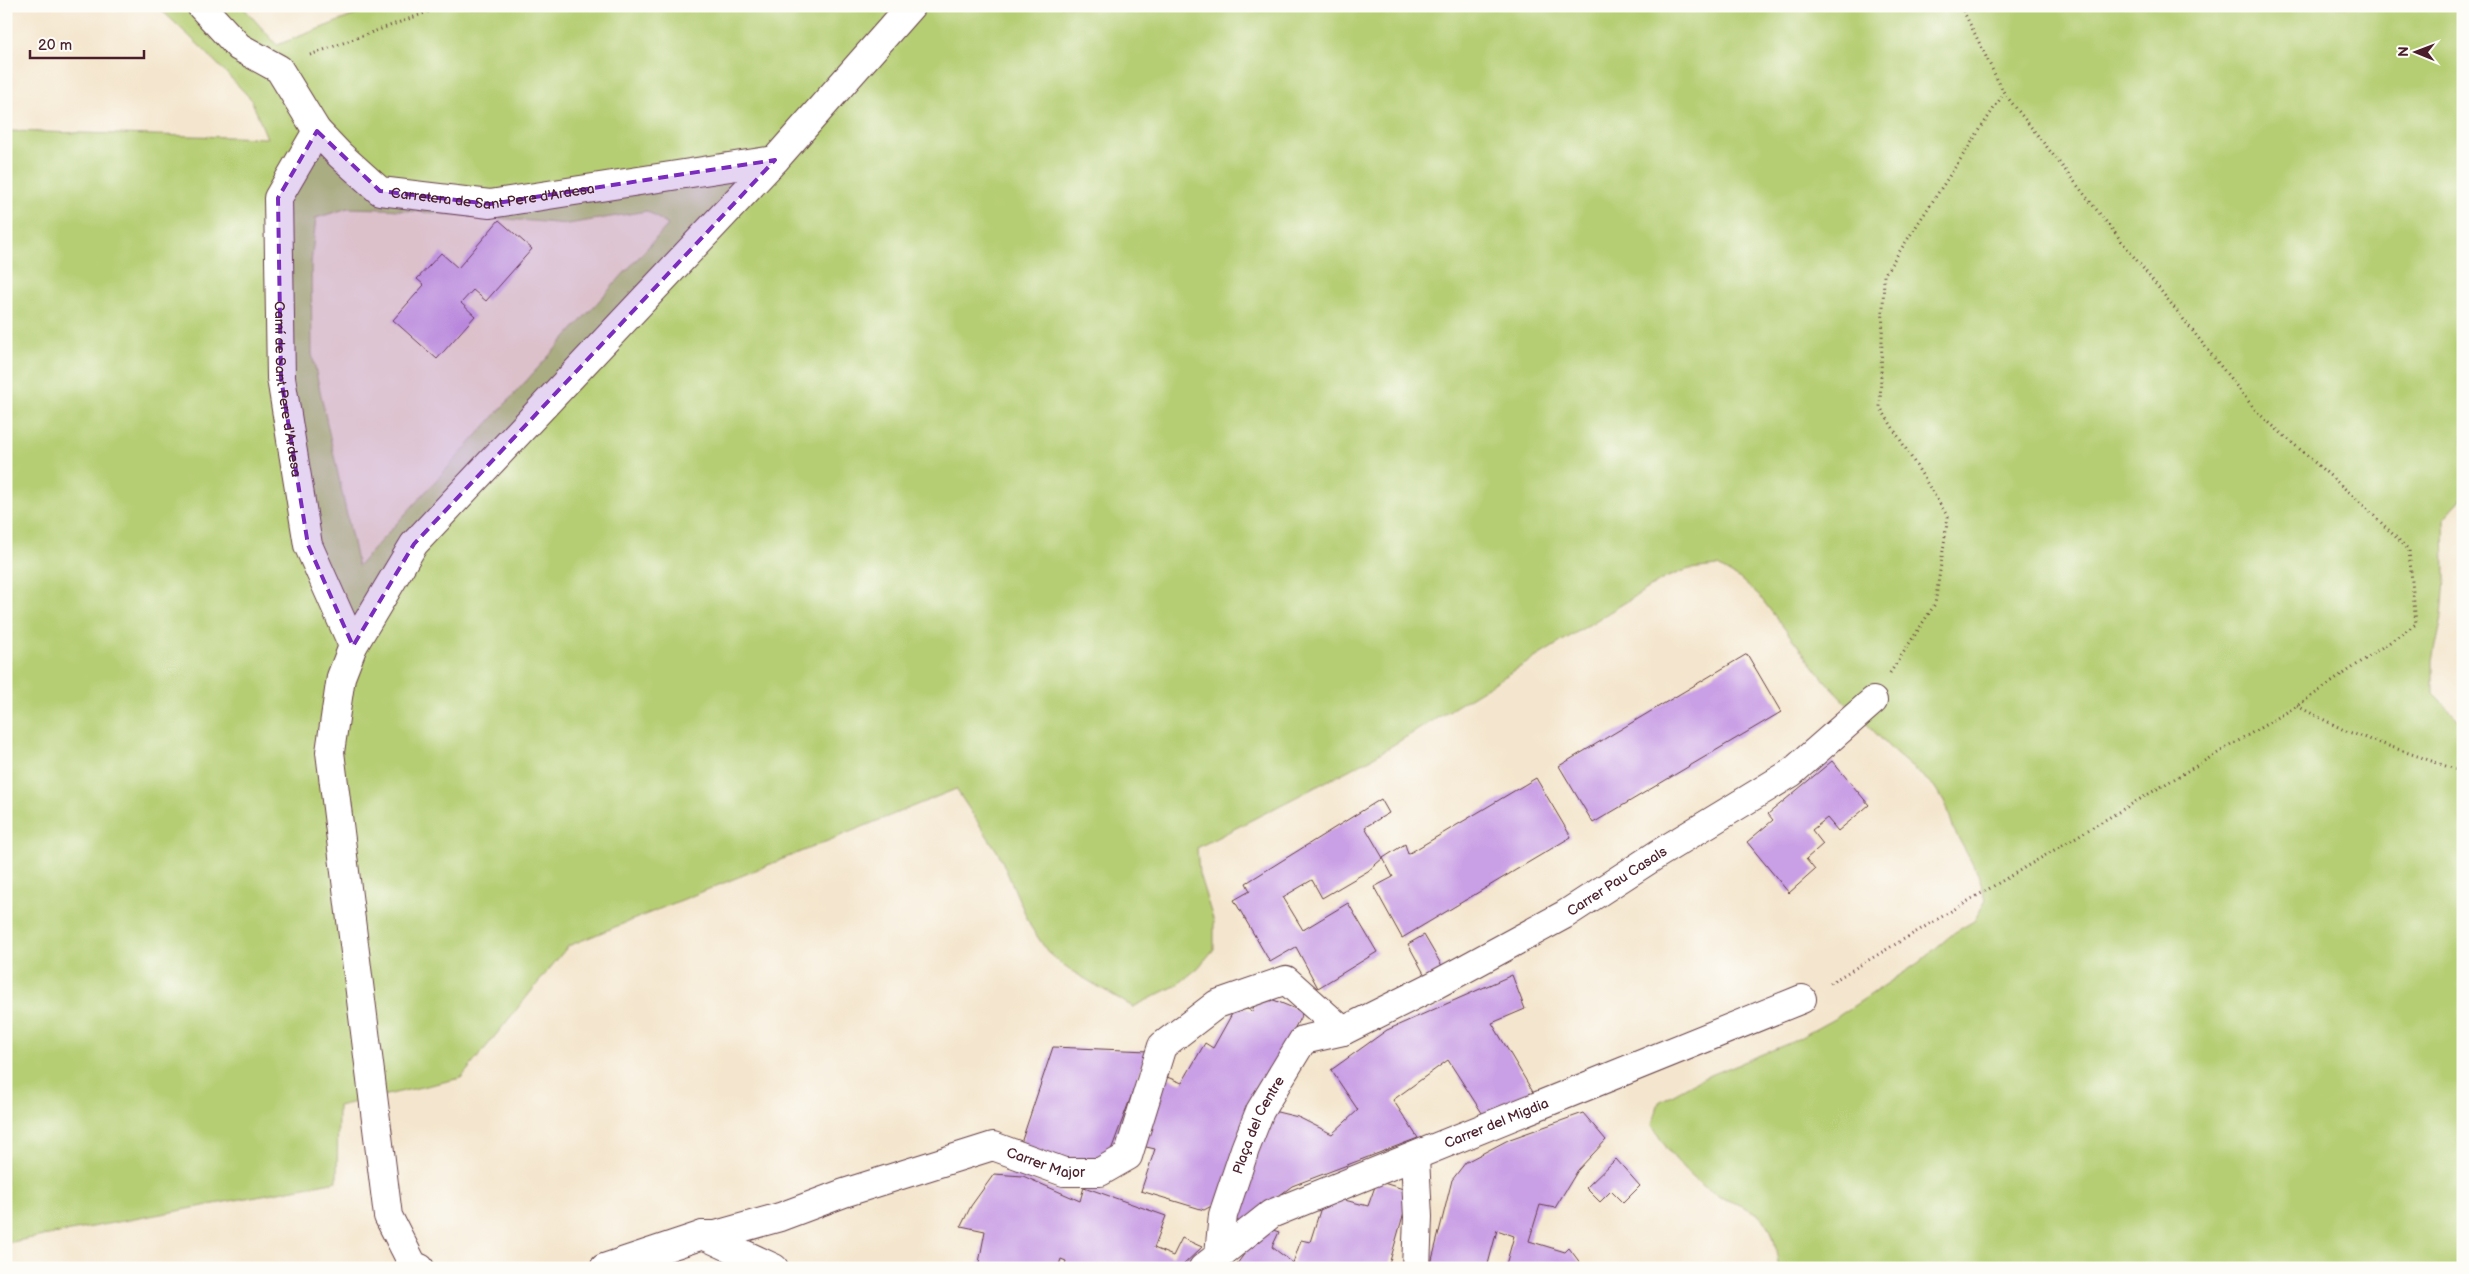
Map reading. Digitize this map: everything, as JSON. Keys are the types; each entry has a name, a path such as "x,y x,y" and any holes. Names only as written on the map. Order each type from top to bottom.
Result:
{"street":[{"name":"Carretera de Sant Pere d'Ardesa","path":"201,6 239,47 279,69 317,130 340,155 380,191 490,204 775,160"},
{"path":"415,1267 388,1216 330,752 341,678 353,646 414,544 775,160 912,6"},
{"name":"Camí de Sant Pere d'Ardesa","path":"317,130 278,198 281,378 308,546 353,646"},
{"name":"Carrer Pau Casals","path":"1343,1031 1436,985 1564,915 1658,854 1791,773 1872,701"},
{"name":"Carrer Major","path":"604,1268 703,1235 716,1235 780,1217 844,1193 993,1146 1064,1172 1100,1172 1128,1156 1162,1046 1217,1004 1286,980 1343,1031"},
{"name":"Carrer del Migdia","path":"1211,1261 1272,1214 1416,1158 1802,999"},
{"name":"Plaça del Centre","path":"1211,1261 1223,1215 1260,1112 1303,1040 1343,1031"},
{"path":"1416,1158 1418,1217 1416,1268"},
{"path":"703,1235 774,1268"}],"path":[{"path":"279,69 315,52 444,6"},
{"path":"1802,999 2297,706 2416,624 2409,550 2359,501 2257,412 2004,93 1961,6"},
{"path":"1872,701 1935,604 1948,517 1880,408 1884,275 2004,93"},
{"path":"2297,706 2346,731 2463,772"}],"highlighted area":[{"path":"317,131 380,191 490,204 775,160 414,544 353,646 308,545 281,378 278,198"}],"green space":[{"path":"157,6 242,6 277,45 378,6 2463,6 2463,497 2444,518 2445,577 2442,617 2433,660 2433,694 2463,724 2463,1268 1779,1268 1773,1236 1764,1220 1749,1209 1710,1191 1681,1166 1665,1146 1652,1125 1659,1102 1701,1079 1792,1042 1834,1019 1918,963 1955,932 1974,921 1986,900 1978,874 1954,830 1946,805 1934,786 1895,753 1826,682 1760,597 1740,579 1718,566 1689,569 1665,578 1372,758 1197,848 1199,874 1214,922 1214,949 1198,968 1177,985 1133,1007 1065,967 1047,951 1031,927 999,854 956,789 568,946 461,1078 338,1106 337,1181 6,1243 6,131 267,138 251,99 203,49","holes":["348,208 386,209 568,224 647,211 668,225 358,566 312,354 311,264 316,218"]}],"building":[{"path":"499,220 532,249 486,301 473,290 461,303 475,316 437,359 393,320 424,285 417,279 441,253 458,268"},
{"path":"1747,654 1781,712 1593,823 1559,766"},
{"path":"1832,761 1869,805 1838,831 1827,818 1812,830 1823,844 1806,859 1815,870 1789,893 1747,842 1773,820 1768,814"},
{"path":"1536,778 1571,837 1402,938 1374,887 1393,877 1383,858 1405,844 1408,854"},
{"path":"1381,799 1389,813 1365,827 1383,858 1368,871 1322,898 1312,880 1283,897 1303,930 1348,903 1377,952 1318,988 1296,947 1270,962 1234,900 1250,891 1246,883"},
{"path":"1424,935 1445,971 1428,981 1408,944"},
{"path":"1512,975 1525,1009 1492,1023 1537,1099 1484,1116 1448,1060 1393,1100 1418,1138 1292,1186 1243,1223 1230,1218 1273,1111 1298,1117 1332,1134 1358,1110 1331,1070 1387,1030"},
{"path":"1259,994 1303,1012 1253,1108 1221,1201 1204,1210 1141,1191 1155,1149 1142,1146 1148,1122 1167,1077 1182,1083 1205,1043 1213,1048 1237,1005 1252,1011"},
{"path":"1053,1047 1148,1051 1107,1161 1080,1168 1020,1146"},
{"path":"1583,1113 1606,1140 1578,1170 1555,1208 1540,1205 1529,1241 1565,1252 1569,1248 1584,1268 1505,1268 1514,1236 1497,1230 1487,1268 1430,1268 1452,1180 1466,1162 1510,1139"},
{"path":"1616,1159 1640,1186 1623,1203 1611,1191 1600,1202 1586,1188"},
{"path":"994,1174 1023,1176 1080,1201 1084,1187 1166,1216 1154,1248 1173,1256 1182,1238 1202,1247 1180,1268 1064,1268 1066,1261 1061,1259 1058,1268 978,1268 985,1231 961,1226 971,1206"},
{"path":"1377,1181 1410,1191 1388,1268 1234,1268 1264,1227 1279,1232 1272,1247 1293,1263 1301,1240 1310,1242 1325,1195 1368,1206"}]}
